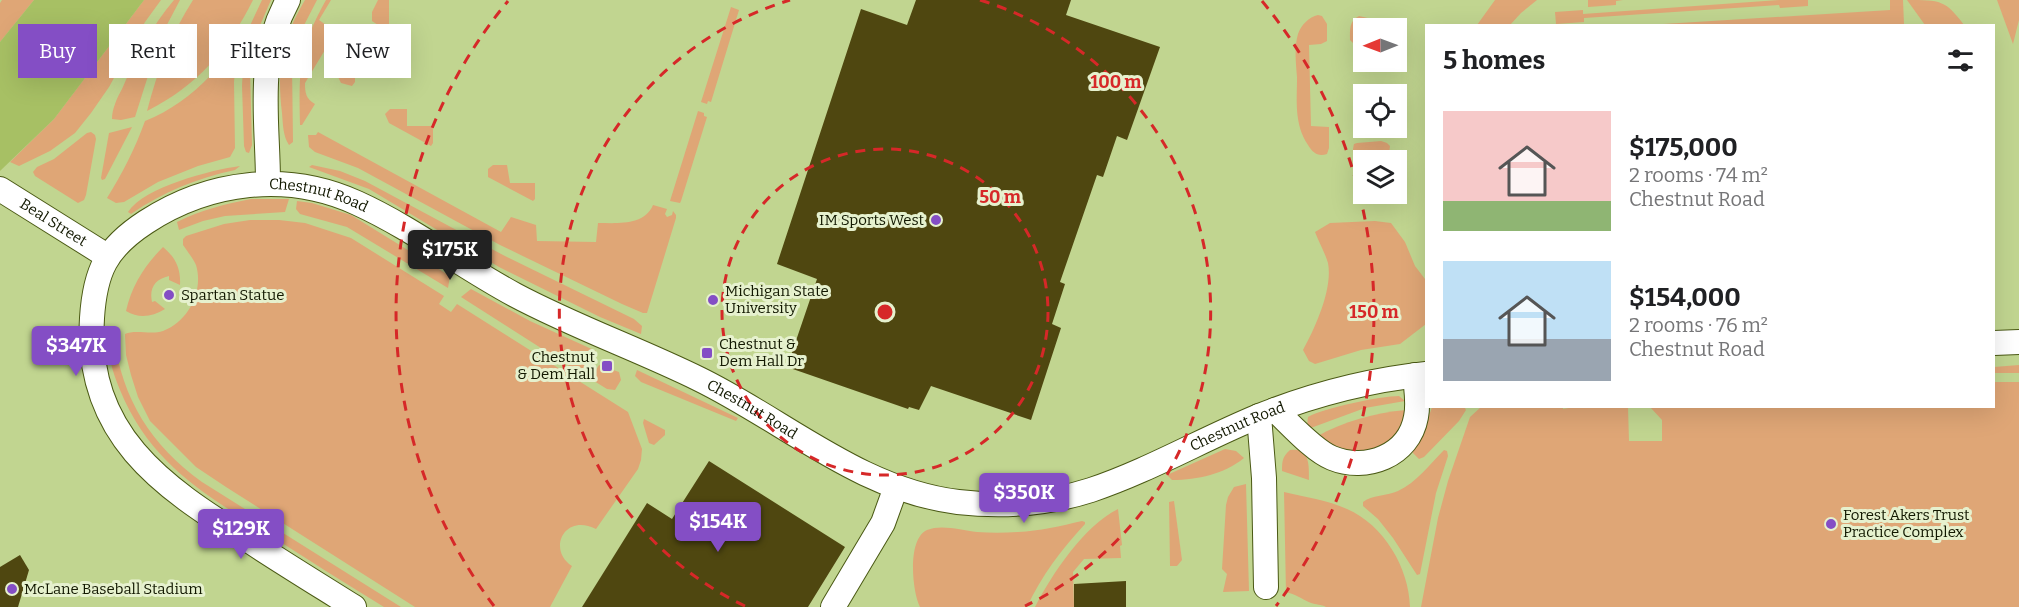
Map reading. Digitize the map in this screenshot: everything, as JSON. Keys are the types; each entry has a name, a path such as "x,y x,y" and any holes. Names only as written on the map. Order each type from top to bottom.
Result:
{"street":[{"path":"268,183 266,66 275,28 288,0"},
{"name":"Chestnut Road","path":"107,256 139,227 175,206 222,188 248,183 310,188 355,202 514,294 701,380 843,463 896,487 923,495 978,504 1006,504 1060,498 1113,482 1267,413 1326,393 1421,374"},
{"name":"Beal Street","path":"0,189 107,256"},
{"path":"107,256 100,275 92,314 93,358 104,401 124,440 155,475 195,507 354,607"},
{"path":"1995,343 2019,342"},
{"path":"1267,413 1304,437 1330,458 1348,463 1367,464 1381,460 1402,443 1411,432 1416,419 1421,374"},
{"path":"1266,587 1264,478 1267,413"},
{"path":"833,607 883,523 896,487"}],"shaded area":[{"path":"2,0 34,0 0,42 0,3"},
{"path":"34,0 144,0 126,24 109,24 109,46 97,62 97,24 18,24 18,78 85,78 54,119 0,171 0,42"},
{"path":"144,0 161,0 144,24 126,24"},
{"path":"174,0 180,0 167,24 156,24"},
{"path":"193,0 253,0 239,24 209,24 209,65 197,77 197,24 179,24"},
{"path":"262,0 271,0 261,24 251,24"},
{"path":"305,0 317,0 305,24 293,24"},
{"path":"326,0 331,0 319,20 325,24 324,52 312,71 312,28"},
{"path":"378,0 389,0 389,24 376,24 372,21 372,12"},
{"path":"1495,0 1537,0 1511,24 1478,24"},
{"path":"1588,0 1623,0 1616,1 1616,5 1588,7"},
{"path":"1779,0 1808,0 1808,6 1780,8 1779,5 1584,18 1584,22 1556,24 1555,12 1583,10 1583,14"},
{"path":"1890,0 1903,0 1904,24 1663,24 1890,10"},
{"path":"1907,0 1928,0 1941,3 1947,6 1963,24 1924,24"},
{"path":"1997,0 2019,0 2019,20 2013,44"},
{"path":"731,7 739,10 711,102 708,101 707,104 701,102"},
{"path":"1318,15 1322,16 1327,24 1327,41 1309,45 1311,126 1329,127 1329,148 1327,154 1321,155 1316,154 1310,148 1300,129 1297,112 1297,39 1303,25"},
{"path":"1353,20 1353,43 1350,40"},
{"path":"109,46 109,78 114,78 75,133 50,151 19,166 10,162 54,119 85,78 97,78 97,62"},
{"path":"209,77 234,78 235,148 230,157 198,166 158,182 124,202 116,203 107,198 128,161 145,121 172,107"},
{"path":"128,78 147,78 135,117 112,119 117,100"},
{"path":"157,78 196,78 182,90 147,111"},
{"path":"242,78 250,78 252,145 249,153 246,152 244,146"},
{"path":"280,78 292,78 293,142 289,145 283,126"},
{"path":"300,78 308,78 305,90 315,104 302,125 300,125"},
{"path":"338,78 355,78 352,86 341,83"},
{"path":"390,109 407,109 407,126 433,126 431,146 389,123 385,114"},
{"path":"698,111 707,117 681,201 680,203 670,201"},
{"path":"132,127 105,179 102,180 109,133"},
{"path":"91,132 96,139 86,195 84,200 78,203 35,176 33,172 37,167 54,159"},
{"path":"318,132 501,232 511,217 536,225 537,241 596,242 598,223 637,220 649,212 653,205 667,209 665,214 667,217 672,215 673,211 676,218 647,313 622,304 500,245 358,168 315,152 309,147 308,135 316,135"},
{"path":"1381,141 1390,146 1389,150 1353,150 1354,144"},
{"path":"312,165 340,171 365,181 503,255 634,319 642,326 641,334 600,317 499,267 369,189 309,167"},
{"path":"493,165 507,165 510,183 535,183 535,199 533,201 488,177 488,169"},
{"path":"240,166 235,170 181,187 131,214 128,212 148,195 179,181"},
{"path":"251,199 289,199 285,212 225,216 179,230 177,222 186,218 213,208"},
{"path":"297,201 312,203 351,215 450,276 448,288 347,227 300,214 296,209"},
{"path":"250,220 305,223 351,238 444,296 439,304 451,312 457,304 628,412 642,449 638,469 596,529 585,525 575,526 568,529 563,536 560,543 561,551 572,566 550,607 415,607 196,467 150,421 138,397 131,375 126,355 125,334 163,331 180,321 187,313 196,295 198,275 195,262 183,245 183,239 186,236 224,224"},
{"path":"1375,221 1391,223 1405,242 1415,266 1425,279 1425,325 1400,344 1361,350 1315,364 1309,361 1303,350 1322,308 1329,273 1327,259 1315,232 1330,223"},
{"path":"163,247 176,263 180,285 169,280 169,276 160,279 152,288 152,302 155,301 165,309 150,315 131,314 126,311 140,276"},
{"path":"471,289 530,321 596,351 585,371 577,371 461,297"},
{"path":"107,332 114,337 124,381 142,419 154,436 184,468 202,482 401,607 384,607 224,506 183,476 148,439 133,416 112,369"},
{"path":"599,365 619,372 621,380 615,390 607,389 594,381 593,375"},
{"path":"2019,365 2019,373 1995,373 1995,367"},
{"path":"637,370 738,418 736,421 641,382 635,376"},
{"path":"1995,382 2019,382 2019,607 1421,607 1438,518 1448,481 1470,417 1480,408 1628,408 1629,441 1662,441 1662,420 1651,408 1995,408"},
{"path":"1399,396 1405,401 1365,408 1308,429 1308,417 1326,410 1352,403"},
{"path":"1432,408 1465,408 1459,421 1424,457 1419,459 1412,450 1423,434"},
{"path":"1406,410 1401,427 1393,439 1383,447 1371,451 1345,449 1316,437 1337,426 1360,419"},
{"path":"644,419 665,430 665,435 654,445 649,443"},
{"path":"1225,449 1236,451 1244,458 1219,472 1201,477 1172,480 1167,475"},
{"path":"1290,450 1301,451 1305,454 1309,480 1282,471 1283,460"},
{"path":"1444,450 1447,451 1448,456 1436,493 1420,574 1417,575 1393,538 1378,519 1363,506 1363,502 1370,498 1394,493 1405,487"},
{"path":"1246,484 1249,591 1223,592 1227,574 1222,569 1226,505 1234,487"},
{"path":"1284,492 1340,506 1360,516 1372,526 1392,549 1399,563 1409,592 1410,607 1326,607 1286,592"},
{"path":"1174,501 1182,560 1177,566 1170,566 1169,502"},
{"path":"1118,509 1121,558 1084,559 1073,572 1074,607 1035,607 1050,580 1081,539 1105,517"},
{"path":"1082,521 1085,524 1053,563 1027,607 920,607 913,578 914,554 916,544 927,530 945,527 977,532 1013,532"}],"building":[{"name":"IM Sports West","path":"916,0 1071,0 1066,15 1160,47 1127,140 1117,136 1103,177 1097,175 1060,282 1065,284 1052,324 1061,328 1031,420 931,386 919,410 909,407 908,409 787,367 817,279 777,264 861,9 907,25"},
{"path":"709,461 845,547 808,607 582,607 647,503 672,519"},
{"name":"McLane Baseball Stadium","path":"20,555 29,570 18,607 0,607 0,567"},
{"path":"1126,581 1126,607 1074,607 1074,584"}],"place":[{"name":"IM Sports West","path":"936,220"},
{"name":"Spartan Statue","path":"169,295"},
{"name":"Michigan State University","path":"713,300"},
{"name":"Chestnut & Dem Hall Dr","path":"707,353"},
{"name":"Chestnut & Dem Hall","path":"607,366"},
{"name":"Forest Akers Trust Practice Complex","path":"1831,524"},
{"name":"McLane Baseball Stadium","path":"12,589"}]}
